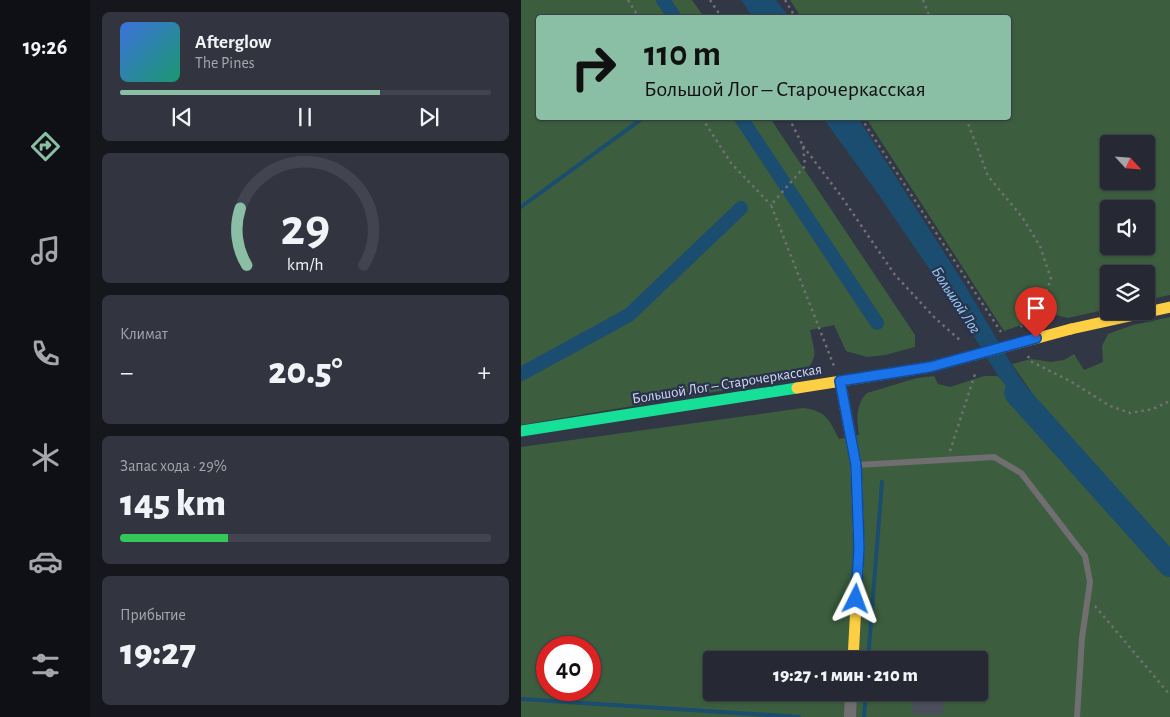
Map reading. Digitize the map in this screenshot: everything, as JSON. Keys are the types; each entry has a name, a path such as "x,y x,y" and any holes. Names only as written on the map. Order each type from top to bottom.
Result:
{"street":[{"name":"Большой Лог – Старочеркасская","path":"521,431 930,367 1071,329 1170,307"},
{"path":"840,381 856,465 859,548 853,651"},
{"path":"849,717 850,701"}],"lane":[{"path":"856,465 994,457 1021,473 1085,556 1090,582 1083,638 1077,717"}],"path":[{"path":"627,0 637,15"},
{"path":"710,0 720,15"},
{"path":"785,0 794,15"},
{"path":"923,0 929,15"},
{"path":"703,120 731,163 771,205 840,381"},
{"path":"790,120 803,146 841,196 895,275 935,318 964,345"},
{"path":"862,120 997,326 1005,335"},
{"path":"967,120 988,176 1022,216 1036,238 1051,279 1043,300 1030,311 1020,329"},
{"path":"771,205 805,166 803,146"},
{"path":"1027,353 1030,361 1070,381 1110,406 1130,413 1153,409 1170,402"},
{"path":"947,460 977,373 975,365"},
{"path":"1088,597 1170,695"}],"green space":[{"path":"521,0 692,0 703,15 536,15 536,120 771,120 915,335 915,347 885,355 867,357 846,351 834,325 810,330 814,355 811,364 802,377 521,425"},
{"path":"790,0 1170,0 1170,295 1155,298 1155,265 1100,265 1100,311 1068,318 1052,314 1004,331 867,120 1011,120 1011,15 800,15"},
{"path":"1170,317 1170,717 521,717 521,447 803,408 817,411 826,417 839,439 859,435 857,418 860,403 867,393 917,378 934,376 938,384 950,387 984,376 998,376 1034,418 1043,416 1039,403 1012,364 1031,359 1051,362 1064,360 1074,354 1084,370 1103,362 1102,346 1108,334 1133,325"}],"water":[{"path":"741,0 776,0 787,15 752,15"},
{"path":"824,120 859,120 963,282 1018,375 1039,403 1043,416 1034,419 998,376 963,318 876,191"}],"building":[{"path":"913,701 944,701 942,716 912,714"}],"waterway":[{"path":"663,0 673,15"},
{"path":"521,207 640,120"},
{"path":"742,120 877,323"},
{"path":"521,374 629,315 741,208"},
{"name":"Большой Лог","path":"1016,393 1170,565"},
{"path":"869,651 882,482"},
{"path":"521,699 799,717"},
{"path":"864,717 865,701"}],"traffic: fast":[{"path":"521,431 797,388"}],"traffic: slow":[{"path":"1071,329 1170,307"},
{"path":"930,367 1071,329"},
{"path":"797,388 930,367"},
{"path":"840,381 856,465 859,548 853,651"}],"route":[{"path":"856,599 859,548 856,465 840,381 930,367 1036,338"}]}
